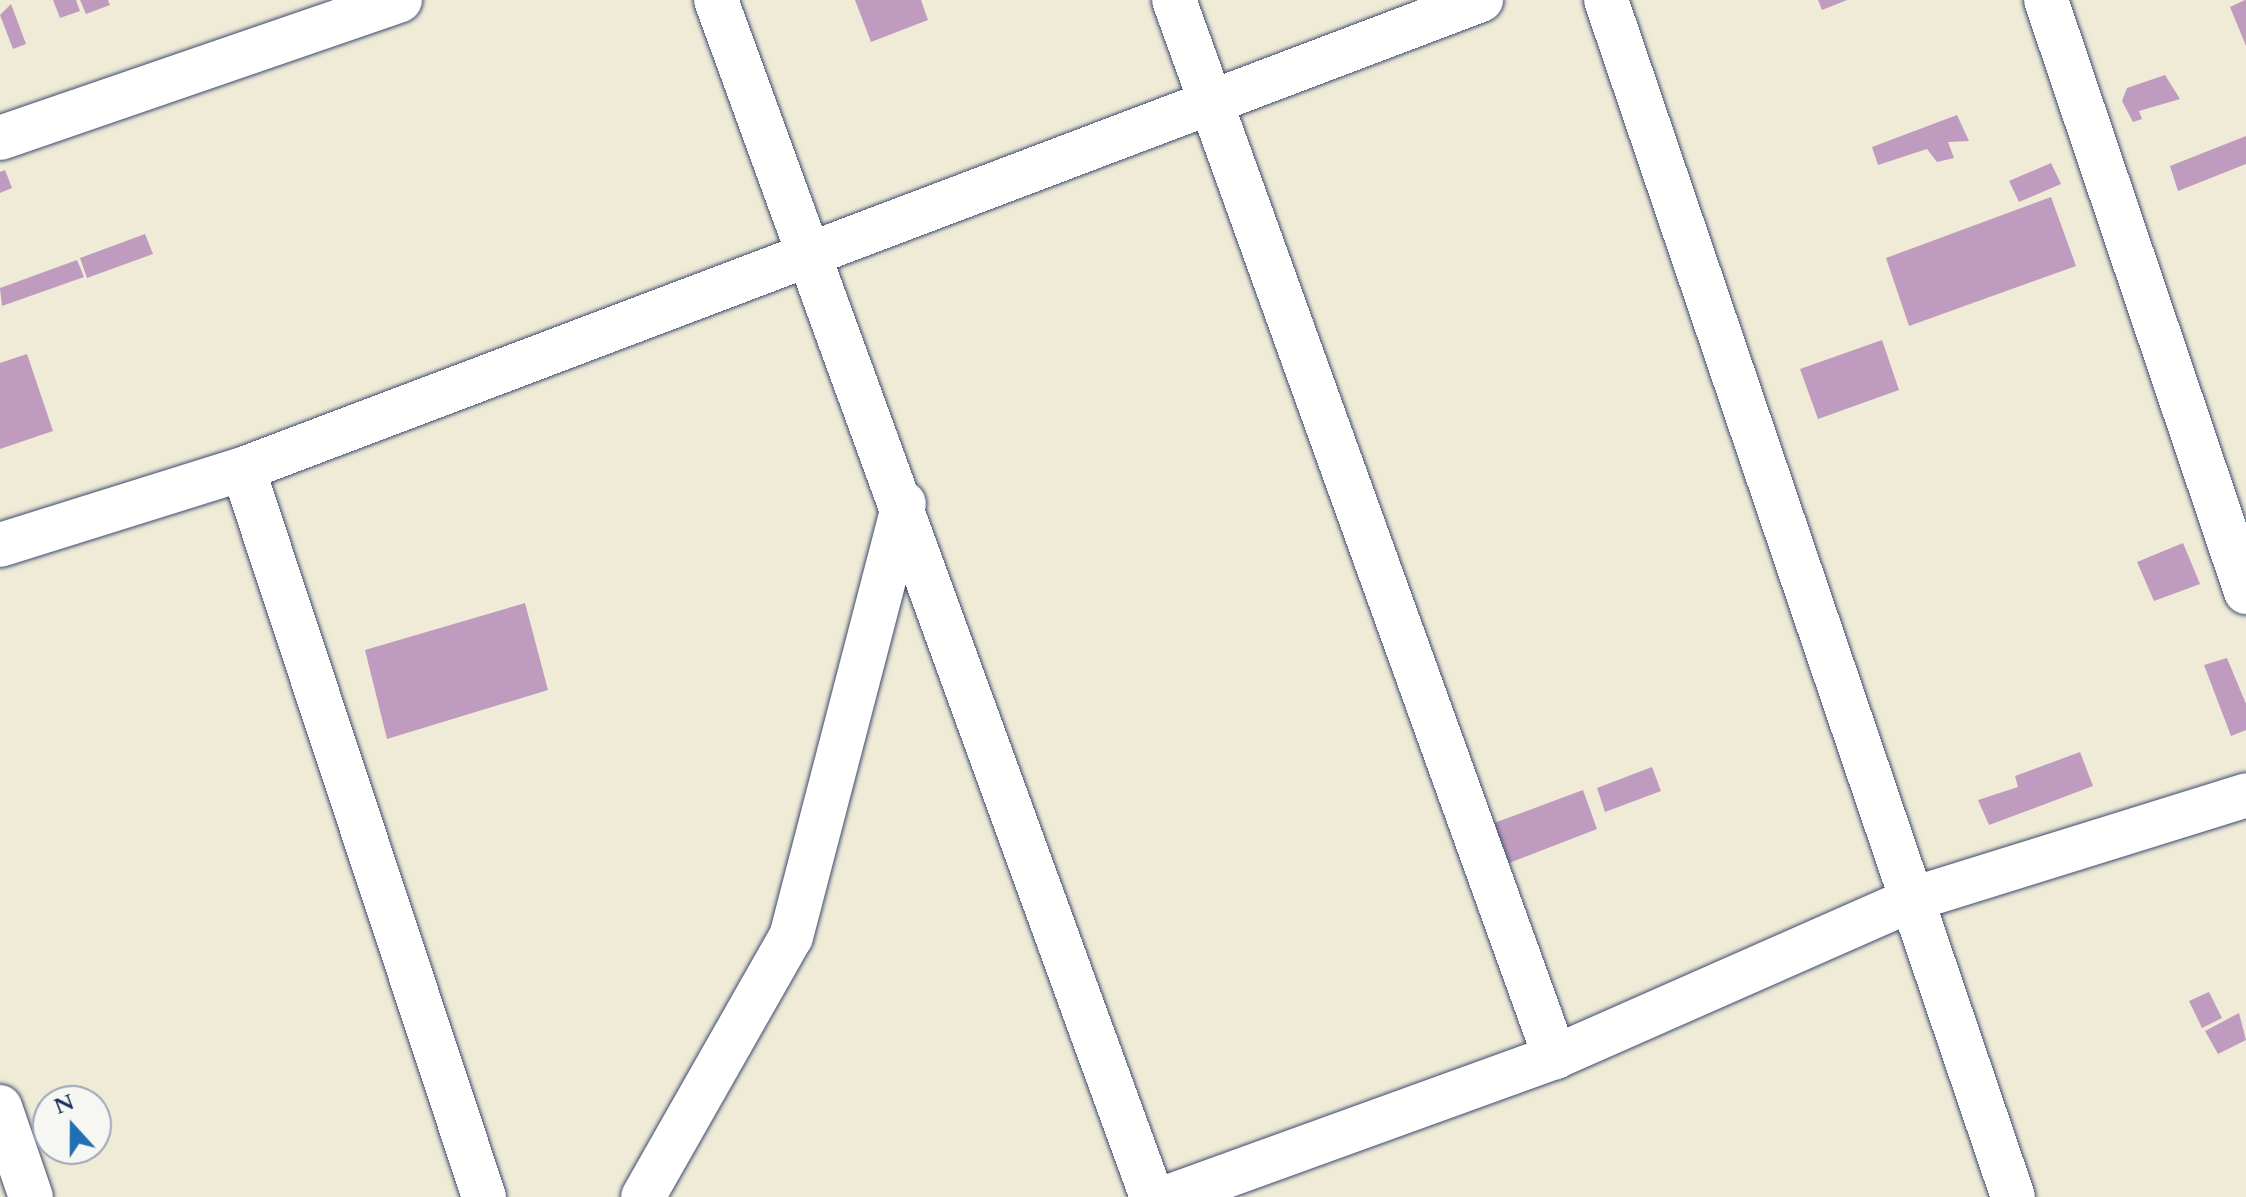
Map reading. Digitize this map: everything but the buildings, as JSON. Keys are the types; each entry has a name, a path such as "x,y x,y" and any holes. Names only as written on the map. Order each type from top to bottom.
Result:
{"street":[{"path":"0,138 400,0"},
{"path":"716,0 904,503 1152,1197"},
{"path":"1174,0 1555,1057"},
{"path":"0,545 243,469 1481,0"},
{"path":"1606,0 2013,1197"},
{"path":"2046,0 2246,592"},
{"path":"243,469 484,1197"},
{"path":"643,1197 791,937 904,503"},
{"path":"1168,1197 1555,1057 1913,899 2246,795"},
{"path":"0,1107 31,1197"}]}
